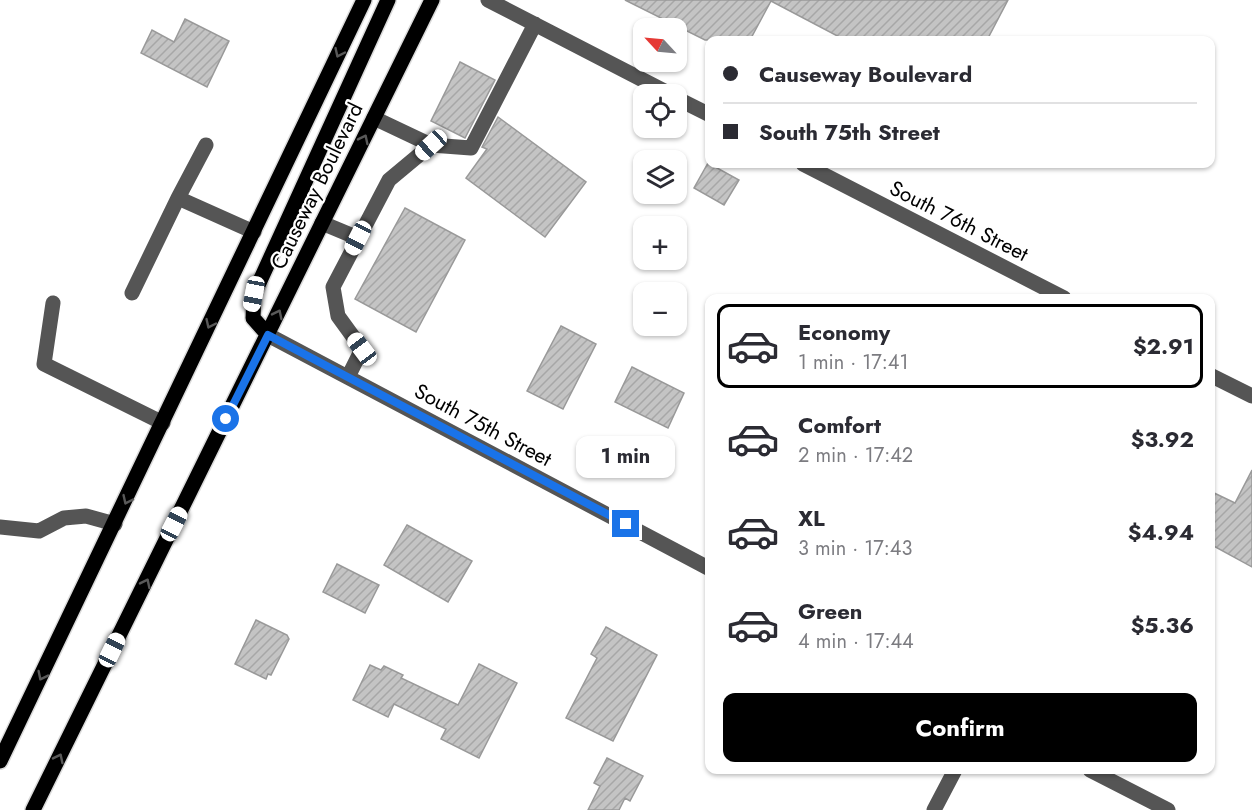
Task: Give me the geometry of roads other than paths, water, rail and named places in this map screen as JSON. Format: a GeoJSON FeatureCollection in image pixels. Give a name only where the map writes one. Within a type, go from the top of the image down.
{"type":"FeatureCollection","features":[{"type":"Feature","properties":{"kind":"main road","name":"Causeway Boulevard"},"geometry":{"type":"LineString","coordinates":[[0,761],[364,0]]}},
{"type":"Feature","properties":{"kind":"main road"},"geometry":{"type":"LineString","coordinates":[[268,335],[253,318],[254,294],[388,0]]}},
{"type":"Feature","properties":{"kind":"main road","name":"Causeway Boulevard"},"geometry":{"type":"LineString","coordinates":[[33,810],[432,0]]}},
{"type":"Feature","properties":{"kind":"street"},"geometry":{"type":"LineString","coordinates":[[488,0],[651,84]]}},
{"type":"Feature","properties":{"kind":"street"},"geometry":{"type":"LineString","coordinates":[[374,118],[431,145],[471,148],[535,24]]}},
{"type":"Feature","properties":{"kind":"street"},"geometry":{"type":"LineString","coordinates":[[687,104],[705,112]]}},
{"type":"Feature","properties":{"kind":"street"},"geometry":{"type":"LineString","coordinates":[[132,293],[206,145]]}},
{"type":"Feature","properties":{"kind":"street"},"geometry":{"type":"LineString","coordinates":[[348,377],[362,349],[338,316],[333,287],[389,180],[431,145]]}},
{"type":"Feature","properties":{"kind":"street","name":"South 76th Street"},"geometry":{"type":"LineString","coordinates":[[812,168],[1056,294]]}},
{"type":"Feature","properties":{"kind":"street"},"geometry":{"type":"LineString","coordinates":[[178,198],[254,232]]}},
{"type":"Feature","properties":{"kind":"street"},"geometry":{"type":"LineString","coordinates":[[322,223],[358,238]]}},
{"type":"Feature","properties":{"kind":"street"},"geometry":{"type":"LineString","coordinates":[[53,303],[44,364],[163,423]]}},
{"type":"Feature","properties":{"kind":"street","name":"South 75th Street"},"geometry":{"type":"LineString","coordinates":[[268,335],[705,566]]}},
{"type":"Feature","properties":{"kind":"street"},"geometry":{"type":"LineString","coordinates":[[1215,378],[1252,396]]}},
{"type":"Feature","properties":{"kind":"street"},"geometry":{"type":"LineString","coordinates":[[0,527],[39,531],[64,518],[86,516],[115,524]]}},
{"type":"Feature","properties":{"kind":"street"},"geometry":{"type":"LineString","coordinates":[[934,810],[953,774]]}},
{"type":"Feature","properties":{"kind":"street"},"geometry":{"type":"LineString","coordinates":[[1098,774],[1168,810]]}}]}
